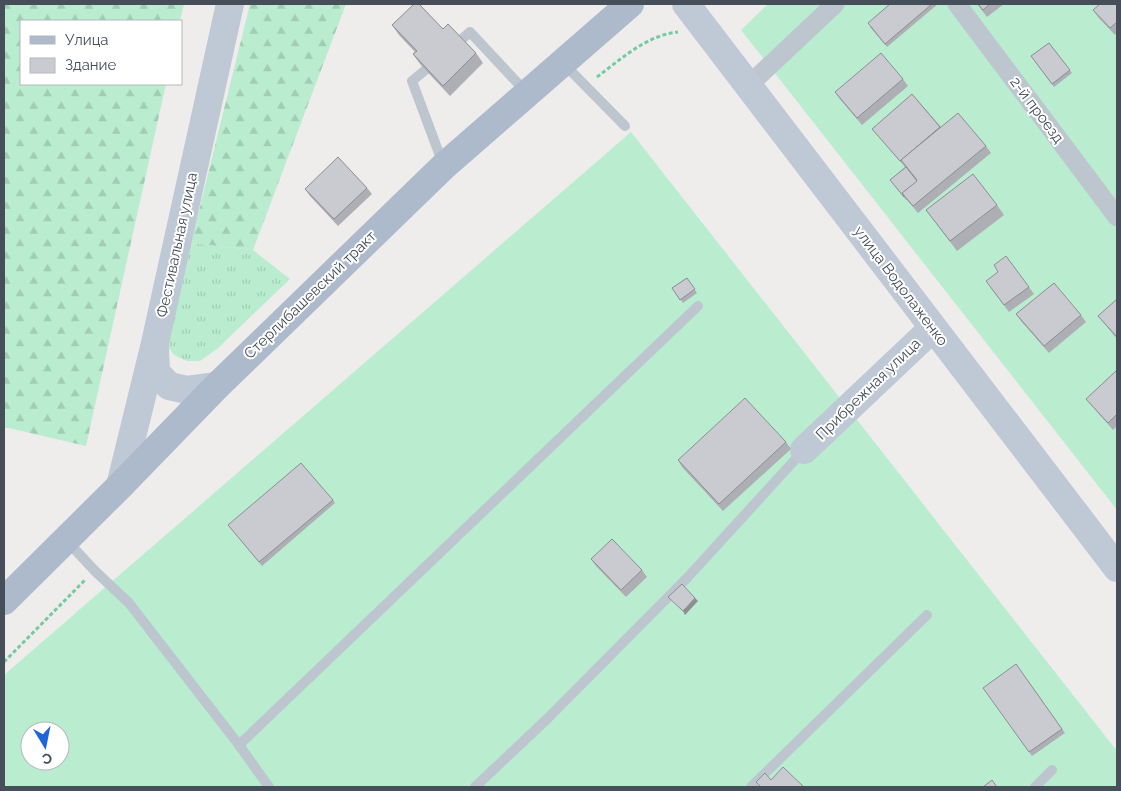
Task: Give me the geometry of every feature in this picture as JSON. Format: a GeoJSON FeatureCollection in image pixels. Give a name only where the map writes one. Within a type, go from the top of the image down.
{"type":"FeatureCollection","features":[{"type":"Feature","properties":{"kind":"main road","name":"Стерлибашевский тракт"},"geometry":{"type":"LineString","coordinates":[[4,601],[217,386],[444,166],[526,92],[630,4]]}},
{"type":"Feature","properties":{"kind":"street","name":"Фестивальная улица"},"geometry":{"type":"LineString","coordinates":[[120,486],[155,343],[230,4]]}},
{"type":"Feature","properties":{"kind":"street","name":"улица Водолаженко"},"geometry":{"type":"LineString","coordinates":[[686,4],[1117,568]]}},
{"type":"Feature","properties":{"kind":"street"},"geometry":{"type":"LineString","coordinates":[[749,84],[835,4]]}},
{"type":"Feature","properties":{"kind":"street","name":"2-й проезд"},"geometry":{"type":"LineString","coordinates":[[957,4],[1117,217]]}},
{"type":"Feature","properties":{"kind":"street","name":"Прибрежная улица"},"geometry":{"type":"LineString","coordinates":[[804,450],[932,328]]}},
{"type":"Feature","properties":{"kind":"street"},"geometry":{"type":"LineString","coordinates":[[155,343],[156,372],[169,386],[188,390],[217,386]]}},
{"type":"Feature","properties":{"kind":"lane"},"geometry":{"type":"LineString","coordinates":[[444,166],[412,81],[470,32],[526,92]]}},
{"type":"Feature","properties":{"kind":"lane"},"geometry":{"type":"LineString","coordinates":[[562,62],[624,126]]}},
{"type":"Feature","properties":{"kind":"lane"},"geometry":{"type":"LineString","coordinates":[[239,745],[698,306]]}},
{"type":"Feature","properties":{"kind":"lane"},"geometry":{"type":"LineString","coordinates":[[475,787],[547,720],[687,578],[804,450]]}},
{"type":"Feature","properties":{"kind":"lane"},"geometry":{"type":"LineString","coordinates":[[66,540],[129,603],[239,745],[269,787]]}},
{"type":"Feature","properties":{"kind":"lane"},"geometry":{"type":"LineString","coordinates":[[751,787],[927,615]]}},
{"type":"Feature","properties":{"kind":"lane"},"geometry":{"type":"LineString","coordinates":[[1035,787],[1052,770]]}},
{"type":"Feature","properties":{"kind":"path"},"geometry":{"type":"LineString","coordinates":[[4,662],[95,571]]}},
{"type":"Feature","properties":{"kind":"green space"},"geometry":{"type":"Polygon","coordinates":[[[4,4],[184,4],[180,20],[20,20],[20,85],[166,85],[86,446],[4,427],[4,4]]]}},
{"type":"Feature","properties":{"kind":"green space"},"geometry":{"type":"Polygon","coordinates":[[[250,4],[346,4],[253,250],[191,243],[250,4]]]}},
{"type":"Feature","properties":{"kind":"green space"},"geometry":{"type":"Polygon","coordinates":[[[768,4],[1117,4],[1117,510],[741,30],[768,4]]]}},
{"type":"Feature","properties":{"kind":"green space"},"geometry":{"type":"Polygon","coordinates":[[[631,132],[1117,751],[1117,787],[4,787],[4,675],[631,132]]]}},
{"type":"Feature","properties":{"kind":"green space"},"geometry":{"type":"Polygon","coordinates":[[[191,243],[253,250],[290,279],[217,349],[200,361],[187,361],[174,355],[166,344],[191,243]]]}},
{"type":"Feature","properties":{"kind":"building"},"geometry":{"type":"Polygon","coordinates":[[[414,4],[419,4],[443,29],[448,24],[476,53],[443,86],[413,54],[417,51],[392,25],[414,4]]]}},
{"type":"Feature","properties":{"kind":"building"},"geometry":{"type":"Polygon","coordinates":[[[890,4],[932,4],[885,44],[868,23],[890,4]]]}},
{"type":"Feature","properties":{"kind":"building"},"geometry":{"type":"Polygon","coordinates":[[[978,4],[990,4],[983,10],[978,4]]]}},
{"type":"Feature","properties":{"kind":"building"},"geometry":{"type":"Polygon","coordinates":[[[1100,4],[1117,4],[1117,22],[1110,28],[1093,10],[1100,4]]]}},
{"type":"Feature","properties":{"kind":"building"},"geometry":{"type":"Polygon","coordinates":[[[1049,43],[1070,70],[1052,84],[1031,56],[1049,43]]]}},
{"type":"Feature","properties":{"kind":"building"},"geometry":{"type":"Polygon","coordinates":[[[881,53],[903,79],[857,118],[835,92],[881,53]]]}},
{"type":"Feature","properties":{"kind":"building"},"geometry":{"type":"Polygon","coordinates":[[[912,94],[940,127],[900,161],[872,129],[912,94]]]}},
{"type":"Feature","properties":{"kind":"building"},"geometry":{"type":"Polygon","coordinates":[[[958,113],[986,146],[913,206],[902,193],[917,180],[901,160],[958,113]]]}},
{"type":"Feature","properties":{"kind":"building"},"geometry":{"type":"Polygon","coordinates":[[[338,157],[367,188],[334,219],[305,189],[338,157]]]}},
{"type":"Feature","properties":{"kind":"building"},"geometry":{"type":"Polygon","coordinates":[[[906,167],[917,181],[902,193],[904,197],[890,180],[906,167]]]}},
{"type":"Feature","properties":{"kind":"building"},"geometry":{"type":"Polygon","coordinates":[[[973,174],[997,205],[950,241],[926,210],[973,174]]]}},
{"type":"Feature","properties":{"kind":"building"},"geometry":{"type":"Polygon","coordinates":[[[1006,256],[1029,287],[1004,305],[986,281],[998,272],[994,265],[1006,256]]]}},
{"type":"Feature","properties":{"kind":"building"},"geometry":{"type":"Polygon","coordinates":[[[687,278],[695,289],[680,300],[672,288],[687,278]]]}},
{"type":"Feature","properties":{"kind":"building"},"geometry":{"type":"Polygon","coordinates":[[[1054,283],[1081,315],[1044,346],[1016,314],[1054,283]]]}},
{"type":"Feature","properties":{"kind":"building"},"geometry":{"type":"Polygon","coordinates":[[[1117,299],[1117,337],[1098,316],[1117,299]]]}},
{"type":"Feature","properties":{"kind":"building"},"geometry":{"type":"Polygon","coordinates":[[[1117,370],[1117,414],[1108,423],[1086,399],[1117,370]]]}},
{"type":"Feature","properties":{"kind":"building"},"geometry":{"type":"Polygon","coordinates":[[[745,398],[786,442],[719,504],[678,460],[745,398]]]}},
{"type":"Feature","properties":{"kind":"building"},"geometry":{"type":"Polygon","coordinates":[[[301,463],[333,500],[259,562],[228,525],[301,463]]]}},
{"type":"Feature","properties":{"kind":"building"},"geometry":{"type":"Polygon","coordinates":[[[612,539],[642,570],[621,590],[591,559],[612,539]]]}},
{"type":"Feature","properties":{"kind":"building"},"geometry":{"type":"Polygon","coordinates":[[[682,584],[695,598],[683,611],[668,597],[682,584]]]}},
{"type":"Feature","properties":{"kind":"building"},"geometry":{"type":"Polygon","coordinates":[[[1016,664],[1062,729],[1029,752],[983,688],[1016,664]]]}},
{"type":"Feature","properties":{"kind":"building"},"geometry":{"type":"Polygon","coordinates":[[[783,767],[804,787],[761,787],[756,782],[765,773],[771,780],[783,767]]]}},
{"type":"Feature","properties":{"kind":"building"},"geometry":{"type":"Polygon","coordinates":[[[992,780],[997,787],[983,787],[992,780]]]}}]}
